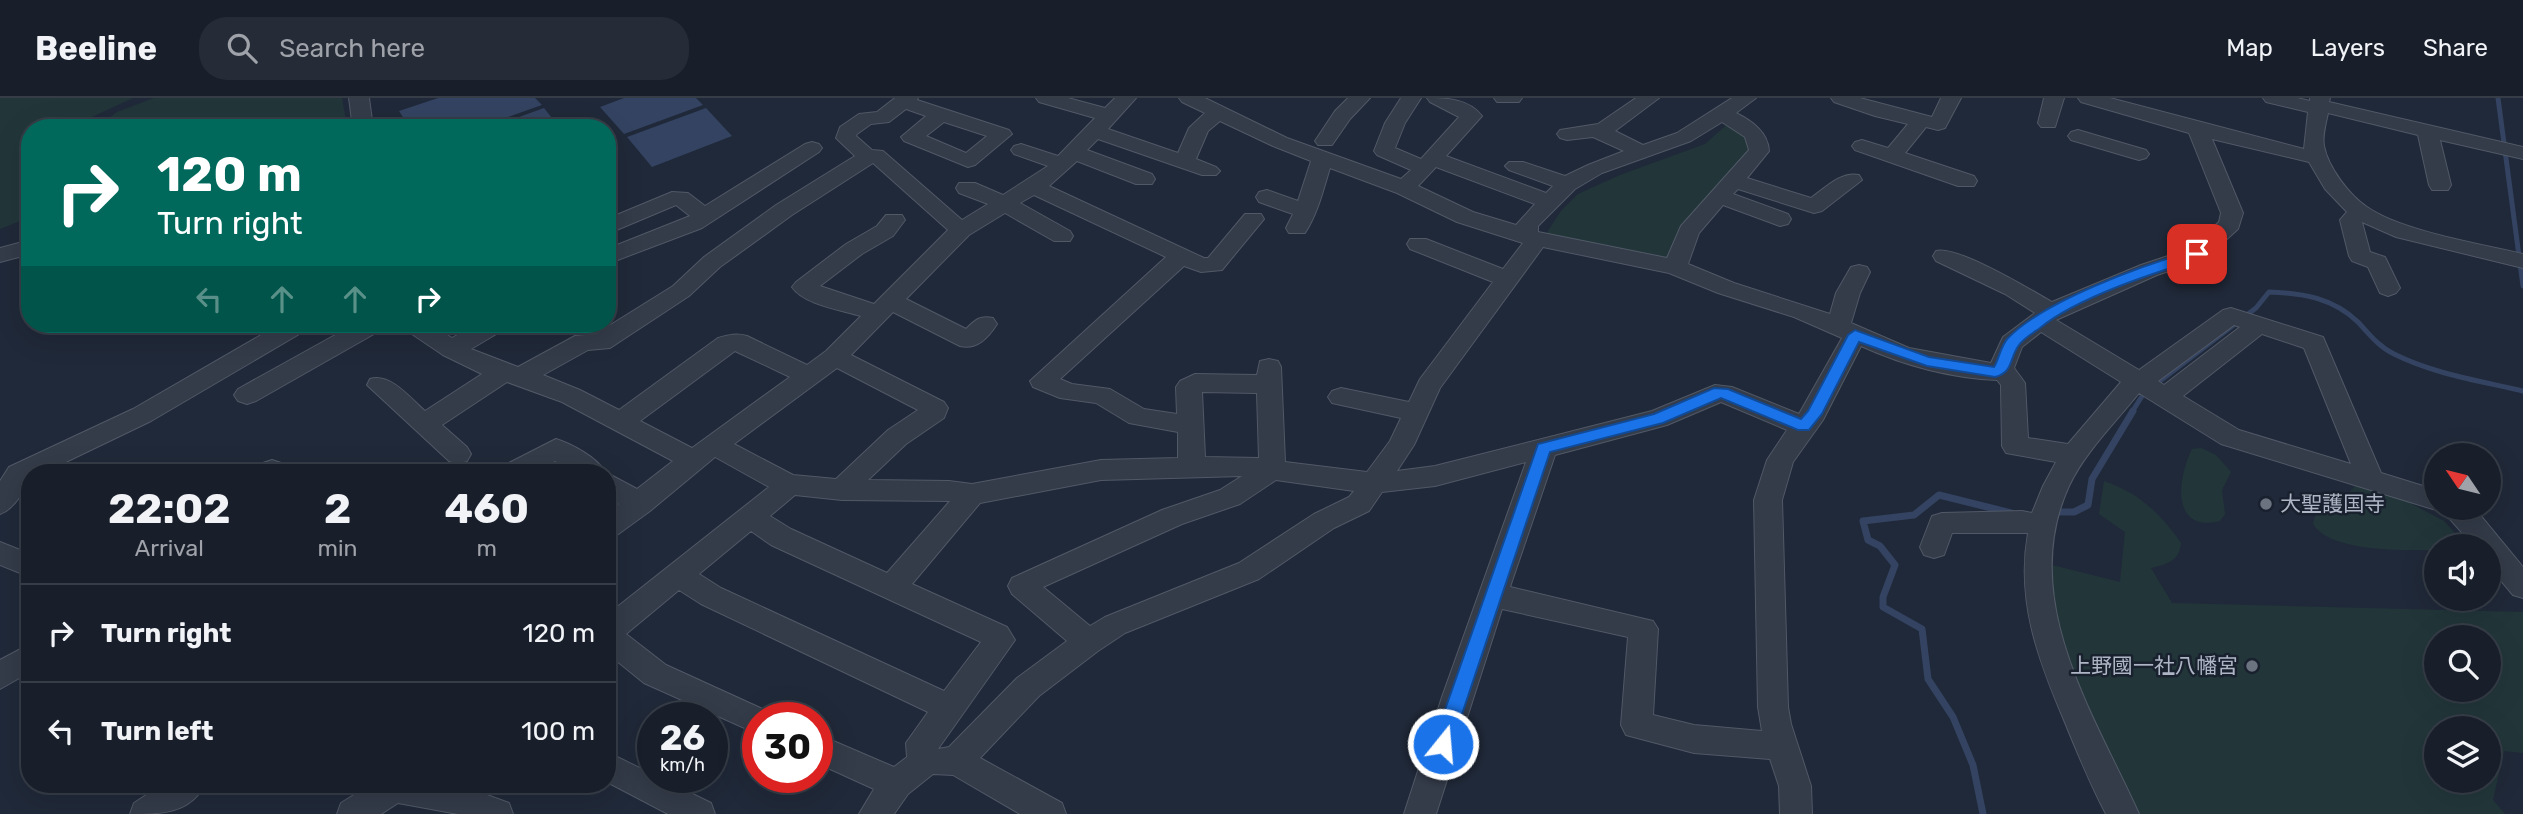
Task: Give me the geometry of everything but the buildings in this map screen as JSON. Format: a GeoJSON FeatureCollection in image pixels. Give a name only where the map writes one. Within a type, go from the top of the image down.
{"type":"FeatureCollection","features":[{"type":"Feature","properties":{"kind":"street"},"geometry":{"type":"LineString","coordinates":[[359,98],[362,119]]}},
{"type":"Feature","properties":{"kind":"street"},"geometry":{"type":"LineString","coordinates":[[1046,98],[1209,171]]}},
{"type":"Feature","properties":{"kind":"street"},"geometry":{"type":"LineString","coordinates":[[616,521],[693,460],[835,357],[961,230],[1034,187],[1067,158],[1126,98]]}},
{"type":"Feature","properties":{"kind":"street"},"geometry":{"type":"LineString","coordinates":[[1189,98],[1218,113],[1323,150],[1355,168],[1465,217],[1532,238],[1675,267],[1726,288],[1802,311],[1927,361],[1995,372],[2001,369],[2012,342],[2045,316],[2149,270],[2197,254],[2230,223],[2232,213],[2197,129]]}},
{"type":"Feature","properties":{"kind":"street"},"geometry":{"type":"LineString","coordinates":[[1267,197],[1302,220],[1323,150],[1342,115],[1360,98]]}},
{"type":"Feature","properties":{"kind":"street"},"geometry":{"type":"LineString","coordinates":[[1410,98],[1396,117],[1394,129],[1384,150],[1549,202]]}},
{"type":"Feature","properties":{"kind":"street"},"geometry":{"type":"LineString","coordinates":[[1405,188],[1472,116],[1437,98]]}},
{"type":"Feature","properties":{"kind":"street"},"geometry":{"type":"LineString","coordinates":[[1504,98],[1512,98]]}},
{"type":"Feature","properties":{"kind":"street"},"geometry":{"type":"LineString","coordinates":[[1600,132],[1649,98]]}},
{"type":"Feature","properties":{"kind":"street"},"geometry":{"type":"LineString","coordinates":[[1532,238],[1527,225],[1567,184],[1595,169],[1684,137],[1746,98]]}},
{"type":"Feature","properties":{"kind":"street"},"geometry":{"type":"LineString","coordinates":[[1841,98],[1879,104],[1938,124],[1951,98]]}},
{"type":"Feature","properties":{"kind":"street"},"geometry":{"type":"LineString","coordinates":[[2048,123],[2054,98]]}},
{"type":"Feature","properties":{"kind":"street"},"geometry":{"type":"LineString","coordinates":[[2089,98],[2197,129],[2317,158]]}},
{"type":"Feature","properties":{"kind":"street"},"geometry":{"type":"LineString","coordinates":[[2273,98],[2319,104],[2523,153]]}},
{"type":"Feature","properties":{"kind":"street"},"geometry":{"type":"LineString","coordinates":[[868,157],[846,138],[847,131],[866,118],[882,118],[905,100],[941,114]]}},
{"type":"Feature","properties":{"kind":"street"},"geometry":{"type":"LineString","coordinates":[[2319,104],[2314,143],[2317,158],[2333,184],[2359,212],[2404,232],[2523,261]]}},
{"type":"Feature","properties":{"kind":"street"},"geometry":{"type":"LineString","coordinates":[[2112,146],[2130,111]]}},
{"type":"Feature","properties":{"kind":"street"},"geometry":{"type":"LineString","coordinates":[[1182,161],[1188,155],[1199,128],[1218,113]]}},
{"type":"Feature","properties":{"kind":"street"},"geometry":{"type":"LineString","coordinates":[[1675,267],[1689,231],[1757,155],[1760,145],[1752,132],[1723,114]]}},
{"type":"Feature","properties":{"kind":"street"},"geometry":{"type":"LineString","coordinates":[[1892,156],[1903,140],[1913,135],[1920,119]]}},
{"type":"Feature","properties":{"kind":"street"},"geometry":{"type":"LineString","coordinates":[[1567,134],[1595,130],[1644,153]]}},
{"type":"Feature","properties":{"kind":"street"},"geometry":{"type":"LineString","coordinates":[[2428,132],[2440,185]]}},
{"type":"Feature","properties":{"kind":"street"},"geometry":{"type":"LineString","coordinates":[[2078,136],[2138,154]]}},
{"type":"Feature","properties":{"kind":"street"},"geometry":{"type":"LineString","coordinates":[[1862,146],[1966,181]]}},
{"type":"Feature","properties":{"kind":"street"},"geometry":{"type":"LineString","coordinates":[[616,253],[705,216],[812,148]]}},
{"type":"Feature","properties":{"kind":"street"},"geometry":{"type":"LineString","coordinates":[[1021,150],[1067,158],[1143,179]]}},
{"type":"Feature","properties":{"kind":"street"},"geometry":{"type":"LineString","coordinates":[[616,332],[681,291],[712,262],[783,210],[868,157],[876,155],[961,230]]}},
{"type":"Feature","properties":{"kind":"street"},"geometry":{"type":"LineString","coordinates":[[1516,166],[1567,184]]}},
{"type":"Feature","properties":{"kind":"street"},"geometry":{"type":"LineString","coordinates":[[1728,189],[1814,206],[1851,180]]}},
{"type":"Feature","properties":{"kind":"street"},"geometry":{"type":"LineString","coordinates":[[1034,187],[1201,265],[1214,265],[1254,219]]}},
{"type":"Feature","properties":{"kind":"street"},"geometry":{"type":"LineString","coordinates":[[967,188],[1006,204],[1062,236]]}},
{"type":"Feature","properties":{"kind":"street"},"geometry":{"type":"LineString","coordinates":[[1728,189],[1780,219]]}},
{"type":"Feature","properties":{"kind":"street"},"geometry":{"type":"LineString","coordinates":[[616,223],[680,198],[705,216]]}},
{"type":"Feature","properties":{"kind":"street"},"geometry":{"type":"LineString","coordinates":[[2359,212],[2351,219],[2360,256],[2377,262],[2388,288]]}},
{"type":"Feature","properties":{"kind":"street"},"geometry":{"type":"LineString","coordinates":[[894,220],[885,231],[855,249],[804,287],[817,294],[884,307],[969,340],[985,324]]}},
{"type":"Feature","properties":{"kind":"street"},"geometry":{"type":"LineString","coordinates":[[957,761],[1028,687],[1088,642],[1115,625],[1249,571],[1324,521],[1359,504],[1401,445],[1429,385],[1532,238]]}},
{"type":"Feature","properties":{"kind":"street"},"geometry":{"type":"LineString","coordinates":[[1418,244],[1506,278]]}},
{"type":"Feature","properties":{"kind":"street"},"geometry":{"type":"LineString","coordinates":[[0,255],[21,249]]}},
{"type":"Feature","properties":{"kind":"street"},"geometry":{"type":"LineString","coordinates":[[1181,256],[1042,380],[1069,393],[1101,395],[1138,417],[1191,425]]}},
{"type":"Feature","properties":{"kind":"street"},"geometry":{"type":"LineString","coordinates":[[1944,256],[2013,289],[2045,316],[2137,379],[2230,437],[2424,496]]}},
{"type":"Feature","properties":{"kind":"street"},"geometry":{"type":"LineString","coordinates":[[1797,814],[1795,786],[1775,724],[1773,707],[1768,500],[1780,460],[1814,414],[1847,331],[1848,293],[1859,272]]}},
{"type":"Feature","properties":{"kind":"street"},"geometry":{"type":"LineString","coordinates":[[2123,814],[2101,771],[2048,642],[2040,601],[2043,526],[2056,486],[2076,455],[2137,379],[2150,375],[2231,316],[2314,344],[2371,481]]}},
{"type":"Feature","properties":{"kind":"street"},"geometry":{"type":"LineString","coordinates":[[2166,396],[2257,326]]}},
{"type":"Feature","properties":{"kind":"street"},"geometry":{"type":"LineString","coordinates":[[39,464],[142,415],[283,333]]}},
{"type":"Feature","properties":{"kind":"street"},"geometry":{"type":"LineString","coordinates":[[247,396],[357,333]]}},
{"type":"Feature","properties":{"kind":"street"},"geometry":{"type":"LineString","coordinates":[[431,333],[452,349],[571,396],[693,460]]}},
{"type":"Feature","properties":{"kind":"street"},"geometry":{"type":"LineString","coordinates":[[452,349],[480,333]]}},
{"type":"Feature","properties":{"kind":"street"},"geometry":{"type":"LineString","coordinates":[[426,423],[511,374],[584,342],[601,342],[615,333]]}},
{"type":"Feature","properties":{"kind":"street"},"geometry":{"type":"LineString","coordinates":[[619,423],[727,344],[738,342],[808,375]]}},
{"type":"Feature","properties":{"kind":"street"},"geometry":{"type":"LineString","coordinates":[[835,357],[935,408],[935,412],[915,421],[886,446],[842,490]]}},
{"type":"Feature","properties":{"kind":"street"},"geometry":{"type":"LineString","coordinates":[[2001,369],[2014,383],[2015,446],[2076,455]]}},
{"type":"Feature","properties":{"kind":"street"},"geometry":{"type":"LineString","coordinates":[[1192,468],[1189,387],[1195,383],[1269,375],[1272,469]]}},
{"type":"Feature","properties":{"kind":"street"},"geometry":{"type":"LineString","coordinates":[[379,385],[426,423],[458,454]]}},
{"type":"Feature","properties":{"kind":"street"},"geometry":{"type":"LineString","coordinates":[[715,444],[790,485],[842,490],[949,491],[972,494],[1101,470],[1251,466],[1375,483],[1435,476],[1658,419],[1714,394],[1723,393],[1803,426]]}},
{"type":"Feature","properties":{"kind":"street"},"geometry":{"type":"LineString","coordinates":[[1340,397],[1415,412]]}},
{"type":"Feature","properties":{"kind":"street"},"geometry":{"type":"LineString","coordinates":[[1420,814],[1457,697],[1544,448]]}},
{"type":"Feature","properties":{"kind":"street"},"geometry":{"type":"LineString","coordinates":[[528,464],[555,449],[579,464]]}},
{"type":"Feature","properties":{"kind":"street"},"geometry":{"type":"LineString","coordinates":[[1088,642],[1022,586],[1172,517],[1230,497],[1272,469]]}},
{"type":"Feature","properties":{"kind":"street"},"geometry":{"type":"LineString","coordinates":[[0,504],[21,473]]}},
{"type":"Feature","properties":{"kind":"street"},"geometry":{"type":"LineString","coordinates":[[616,627],[790,485]]}},
{"type":"Feature","properties":{"kind":"street"},"geometry":{"type":"LineString","coordinates":[[616,488],[640,503]]}},
{"type":"Feature","properties":{"kind":"street"},"geometry":{"type":"LineString","coordinates":[[893,586],[972,494]]}},
{"type":"Feature","properties":{"kind":"street"},"geometry":{"type":"LineString","coordinates":[[751,517],[781,537],[893,586],[997,636],[1000,640],[922,743],[923,763]]}},
{"type":"Feature","properties":{"kind":"street"},"geometry":{"type":"LineString","coordinates":[[2468,520],[2523,587]]}},
{"type":"Feature","properties":{"kind":"street"},"geometry":{"type":"LineString","coordinates":[[1934,547],[1942,523],[2022,521],[2043,526]]}},
{"type":"Feature","properties":{"kind":"street"},"geometry":{"type":"LineString","coordinates":[[679,576],[710,596],[948,707]]}},
{"type":"Feature","properties":{"kind":"street"},"geometry":{"type":"LineString","coordinates":[[1493,595],[1643,629],[1637,725],[1694,739],[1783,746]]}},
{"type":"Feature","properties":{"kind":"street"},"geometry":{"type":"LineString","coordinates":[[616,642],[638,663],[655,674],[742,714]]}},
{"type":"Feature","properties":{"kind":"street"},"geometry":{"type":"LineString","coordinates":[[0,676],[21,662]]}},
{"type":"Feature","properties":{"kind":"street"},"geometry":{"type":"LineString","coordinates":[[833,755],[897,784]]}},
{"type":"Feature","properties":{"kind":"street"},"geometry":{"type":"LineString","coordinates":[[875,814],[897,784],[923,763],[957,761],[1051,814]]}},
{"type":"Feature","properties":{"kind":"street"},"geometry":{"type":"LineString","coordinates":[[616,771],[699,814]]}},
{"type":"Feature","properties":{"kind":"street"},"geometry":{"type":"LineString","coordinates":[[146,814],[176,793]]}},
{"type":"Feature","properties":{"kind":"street"},"geometry":{"type":"LineString","coordinates":[[352,814],[373,793]]}},
{"type":"Feature","properties":{"kind":"street"},"geometry":{"type":"LineString","coordinates":[[431,793],[450,796],[497,814]]}},
{"type":"Feature","properties":{"kind":"green space"},"geometry":{"type":"Polygon","coordinates":[[[0,98],[133,98],[88,119],[21,119],[21,221],[0,229],[0,98]]]}},
{"type":"Feature","properties":{"kind":"green space"},"geometry":{"type":"Polygon","coordinates":[[[154,98],[342,98],[346,119],[108,119],[117,112],[154,98]]]}},
{"type":"Feature","properties":{"kind":"green space"},"geometry":{"type":"Polygon","coordinates":[[[1731,121],[1757,144],[1669,262],[1544,237],[1561,211],[1578,194],[1620,175],[1705,144],[1731,121]]]}},
{"type":"Feature","properties":{"kind":"green space"},"geometry":{"type":"Polygon","coordinates":[[[2201,448],[2216,455],[2231,472],[2222,490],[2225,514],[2220,521],[2204,523],[2193,519],[2182,501],[2181,488],[2187,461],[2192,449],[2201,448]]]}},
{"type":"Feature","properties":{"kind":"green space","name":"上野國一社八幡宮"},"geometry":{"type":"Polygon","coordinates":[[[2104,481],[2148,505],[2181,543],[2178,554],[2172,561],[2151,568],[2172,603],[2523,612],[2523,753],[2504,751],[2501,764],[2501,716],[2424,716],[2424,793],[2495,793],[2493,800],[2505,814],[2134,814],[2077,691],[2051,601],[2052,565],[2120,582],[2125,532],[2099,514],[2104,481]]]}},
{"type":"Feature","properties":{"kind":"green space"},"geometry":{"type":"Polygon","coordinates":[[[2356,485],[2399,494],[2424,510],[2424,520],[2442,520],[2454,534],[2424,534],[2424,550],[2370,548],[2335,540],[2313,524],[2317,508],[2347,495],[2356,485]]]}},
{"type":"Feature","properties":{"kind":"water"},"geometry":{"type":"Polygon","coordinates":[[[438,98],[535,98],[542,105],[502,119],[404,119],[399,111],[438,98]]]}},
{"type":"Feature","properties":{"kind":"water"},"geometry":{"type":"Polygon","coordinates":[[[624,98],[696,98],[703,105],[624,134],[616,125],[616,119],[611,119],[600,107],[624,98]]]}},
{"type":"Feature","properties":{"kind":"water"},"geometry":{"type":"Polygon","coordinates":[[[544,108],[553,119],[514,119],[544,108]]]}},
{"type":"Feature","properties":{"kind":"water"},"geometry":{"type":"Polygon","coordinates":[[[706,108],[732,136],[652,167],[627,137],[706,108]]]}},
{"type":"Feature","properties":{"kind":"waterway"},"geometry":{"type":"LineString","coordinates":[[2498,98],[2523,286]]}},
{"type":"Feature","properties":{"kind":"waterway"},"geometry":{"type":"LineString","coordinates":[[2132,412],[2144,393],[2256,308],[2269,292],[2306,296],[2328,302],[2358,322],[2384,348],[2409,361],[2457,376],[2523,391]]}},
{"type":"Feature","properties":{"kind":"waterway"},"geometry":{"type":"LineString","coordinates":[[2054,512],[2074,512],[2088,505],[2092,479],[2133,411]]}},
{"type":"Feature","properties":{"kind":"waterway"},"geometry":{"type":"LineString","coordinates":[[1983,814],[1973,765],[1953,717],[1928,679],[1922,629],[1883,607],[1883,597],[1895,565],[1880,546],[1868,540],[1863,521],[1914,515],[1939,495],[2011,513]]}},
{"type":"Feature","properties":{"kind":"place","name":"大聖護国寺"},"geometry":{"type":"Point","coordinates":[2266,504]}},
{"type":"Feature","properties":{"kind":"place","name":"上野國一社八幡宮"},"geometry":{"type":"Point","coordinates":[2252,666]}},
{"type":"Feature","properties":{"kind":"route"},"geometry":{"type":"LineString","coordinates":[[1443,744],[1544,448],[1658,419],[1714,394],[1723,393],[1803,426],[1814,414],[1855,335],[1900,354],[1995,372],[2001,369],[2012,342],[2051,312],[2149,270],[2197,254]]}}]}
